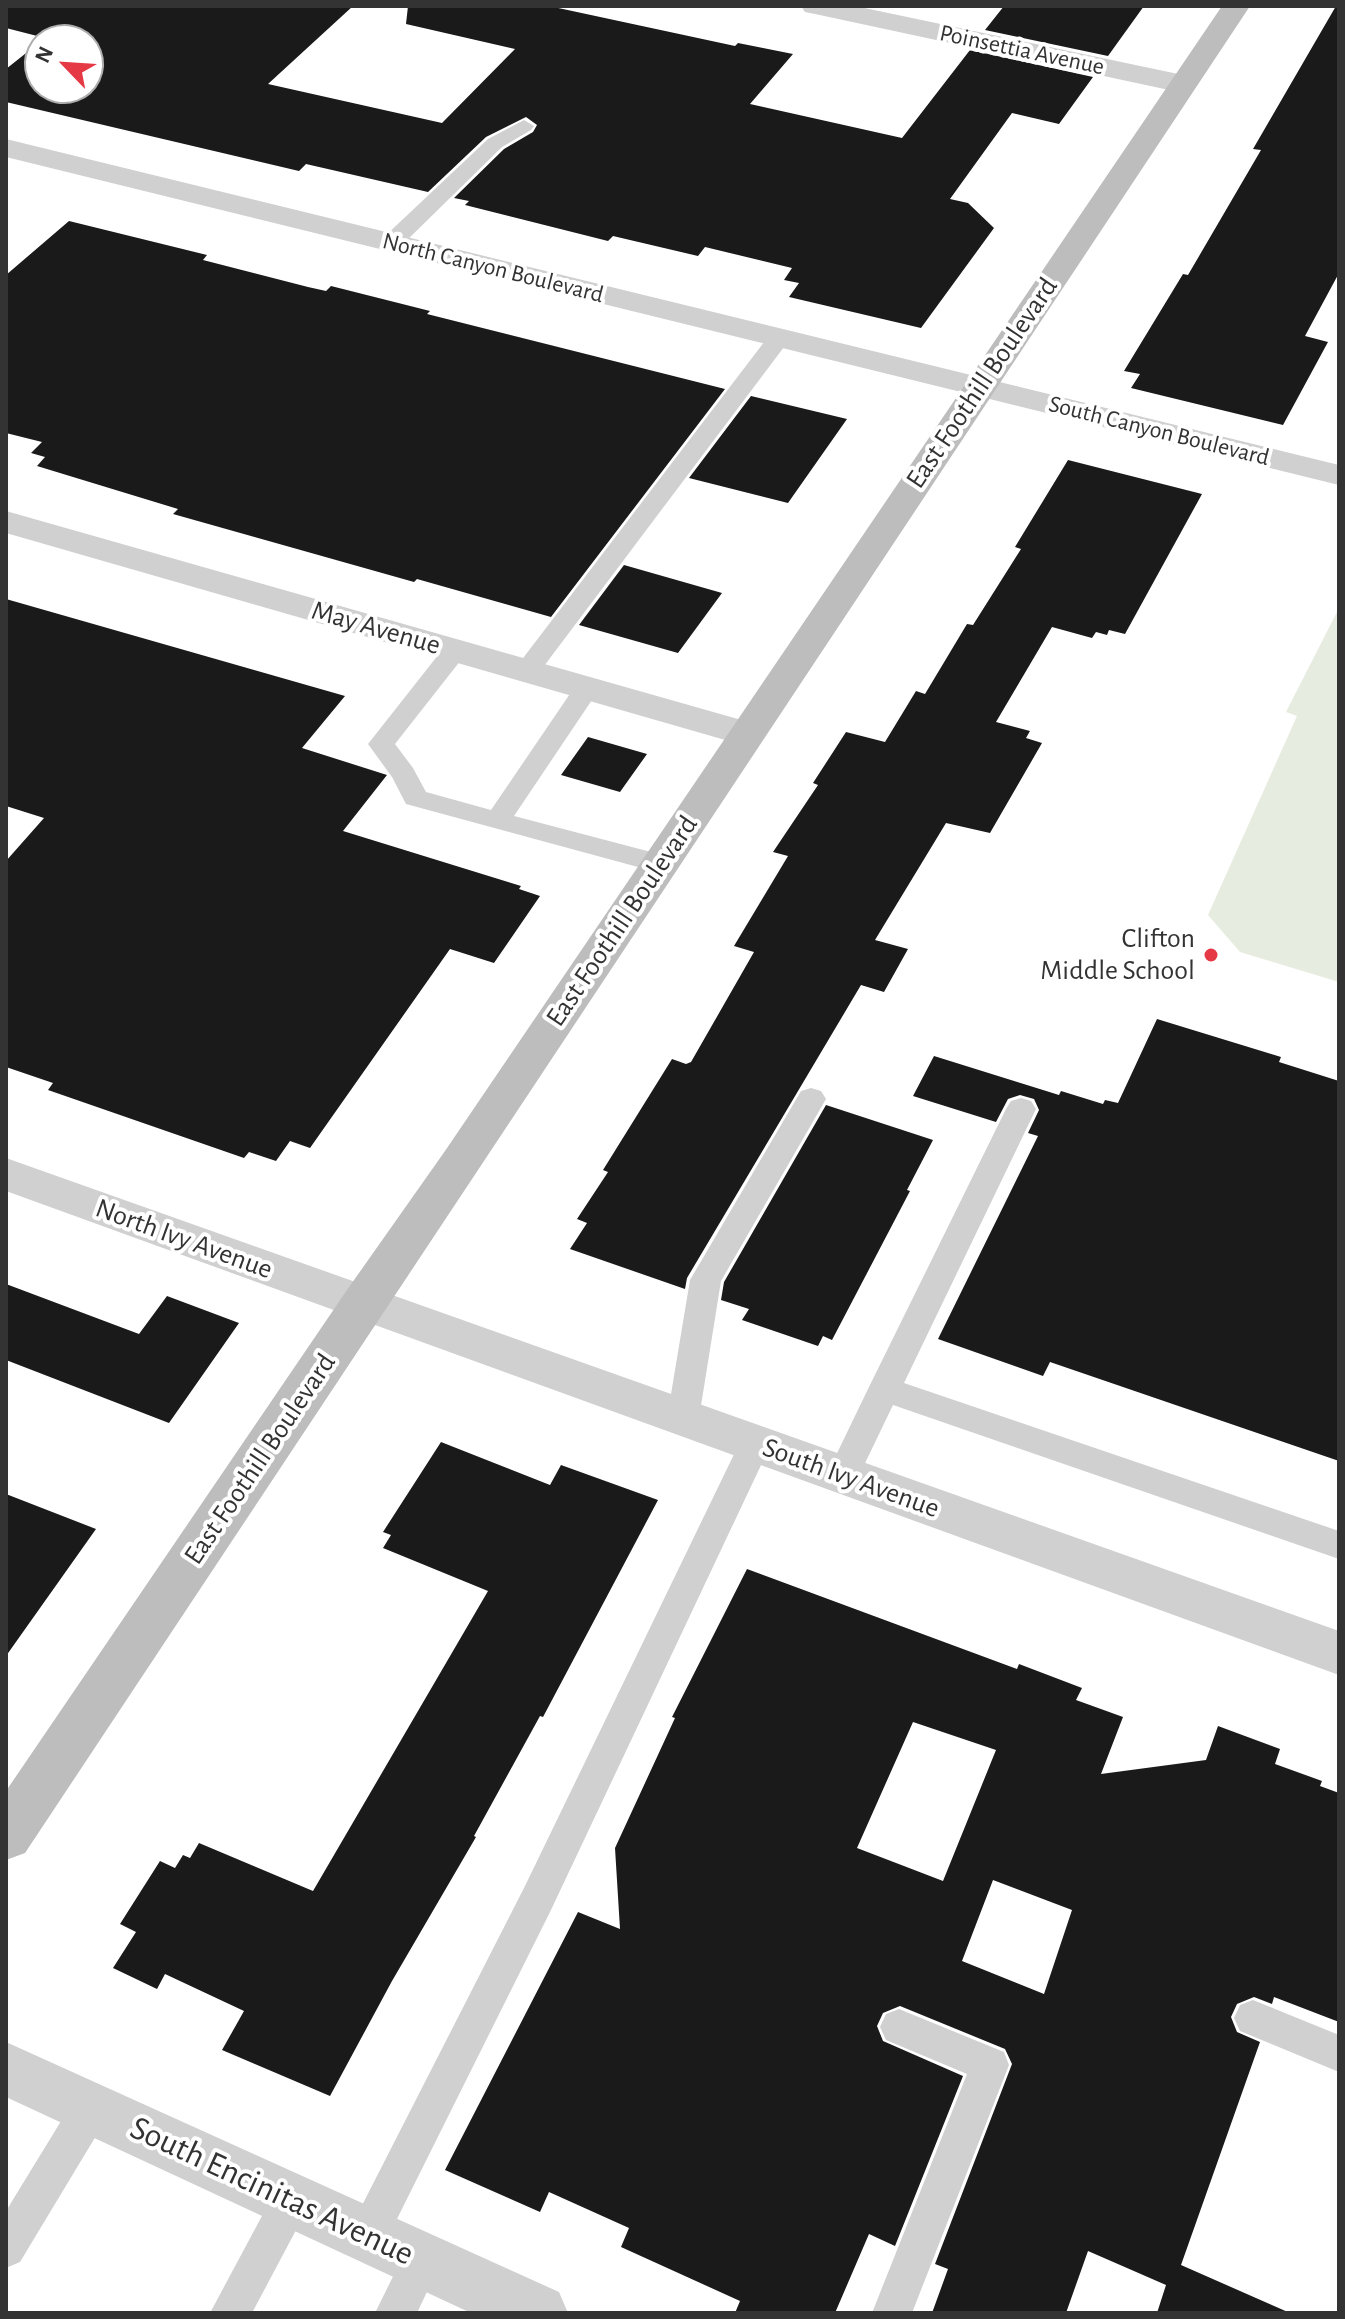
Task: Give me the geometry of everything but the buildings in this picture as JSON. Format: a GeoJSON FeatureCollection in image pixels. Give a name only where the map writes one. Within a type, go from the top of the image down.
{"type":"FeatureCollection","features":[{"type":"Feature","properties":{"kind":"main road","name":"East Foothill Boulevard"},"geometry":{"type":"LineString","coordinates":[[6,1836],[1236,6]]}},
{"type":"Feature","properties":{"kind":"street","name":"Poinsettia Avenue"},"geometry":{"type":"LineString","coordinates":[[815,6],[1183,84]]}},
{"type":"Feature","properties":{"kind":"street","name":"North Canyon Boulevard"},"geometry":{"type":"LineString","coordinates":[[6,148],[980,387]]}},
{"type":"Feature","properties":{"kind":"street","name":"South Canyon Boulevard"},"geometry":{"type":"LineString","coordinates":[[980,387],[1339,475]]}},
{"type":"Feature","properties":{"kind":"street","name":"May Avenue"},"geometry":{"type":"LineString","coordinates":[[6,522],[746,734]]}},
{"type":"Feature","properties":{"kind":"street","name":"North Ivy Avenue"},"geometry":{"type":"LineString","coordinates":[[6,1174],[363,1303]]}},
{"type":"Feature","properties":{"kind":"street","name":"South Ivy Avenue"},"geometry":{"type":"LineString","coordinates":[[363,1303],[1339,1653]]}},
{"type":"Feature","properties":{"kind":"street","name":"South Encinitas Avenue"},"geometry":{"type":"LineString","coordinates":[[6,2069],[538,2313]]}},
{"type":"Feature","properties":{"kind":"lane"},"geometry":{"type":"LineString","coordinates":[[391,243],[495,143],[524,126]]}},
{"type":"Feature","properties":{"kind":"lane"},"geometry":{"type":"LineString","coordinates":[[526,672],[779,338]]}},
{"type":"Feature","properties":{"kind":"lane"},"geometry":{"type":"LineString","coordinates":[[455,651],[381,744],[404,774],[415,798],[660,864]]}},
{"type":"Feature","properties":{"kind":"lane"},"geometry":{"type":"LineString","coordinates":[[498,820],[587,688]]}},
{"type":"Feature","properties":{"kind":"lane"},"geometry":{"type":"LineString","coordinates":[[683,1418],[706,1280],[811,1099]]}},
{"type":"Feature","properties":{"kind":"lane"},"geometry":{"type":"LineString","coordinates":[[842,1476],[1021,1109]]}},
{"type":"Feature","properties":{"kind":"lane"},"geometry":{"type":"LineString","coordinates":[[884,1389],[1339,1545]]}},
{"type":"Feature","properties":{"kind":"lane"},"geometry":{"type":"LineString","coordinates":[[368,2235],[544,1886],[755,1444]]}},
{"type":"Feature","properties":{"kind":"lane"},"geometry":{"type":"LineString","coordinates":[[1253,2018],[1339,2054]]}},
{"type":"Feature","properties":{"kind":"lane"},"geometry":{"type":"LineString","coordinates":[[892,2313],[990,2065],[899,2027]]}},
{"type":"Feature","properties":{"kind":"lane"},"geometry":{"type":"LineString","coordinates":[[6,2248],[91,2108]]}},
{"type":"Feature","properties":{"kind":"lane"},"geometry":{"type":"LineString","coordinates":[[230,2313],[292,2200]]}},
{"type":"Feature","properties":{"kind":"lane"},"geometry":{"type":"LineString","coordinates":[[395,2313],[422,2260]]}},
{"type":"Feature","properties":{"kind":"shaded area"},"geometry":{"type":"Polygon","coordinates":[[[1339,608],[1339,982],[1240,952],[1208,915],[1297,716],[1286,712],[1339,608]]]}},
{"type":"Feature","properties":{"kind":"place","name":"Clifton Middle School"},"geometry":{"type":"Point","coordinates":[1211,955]}}]}
